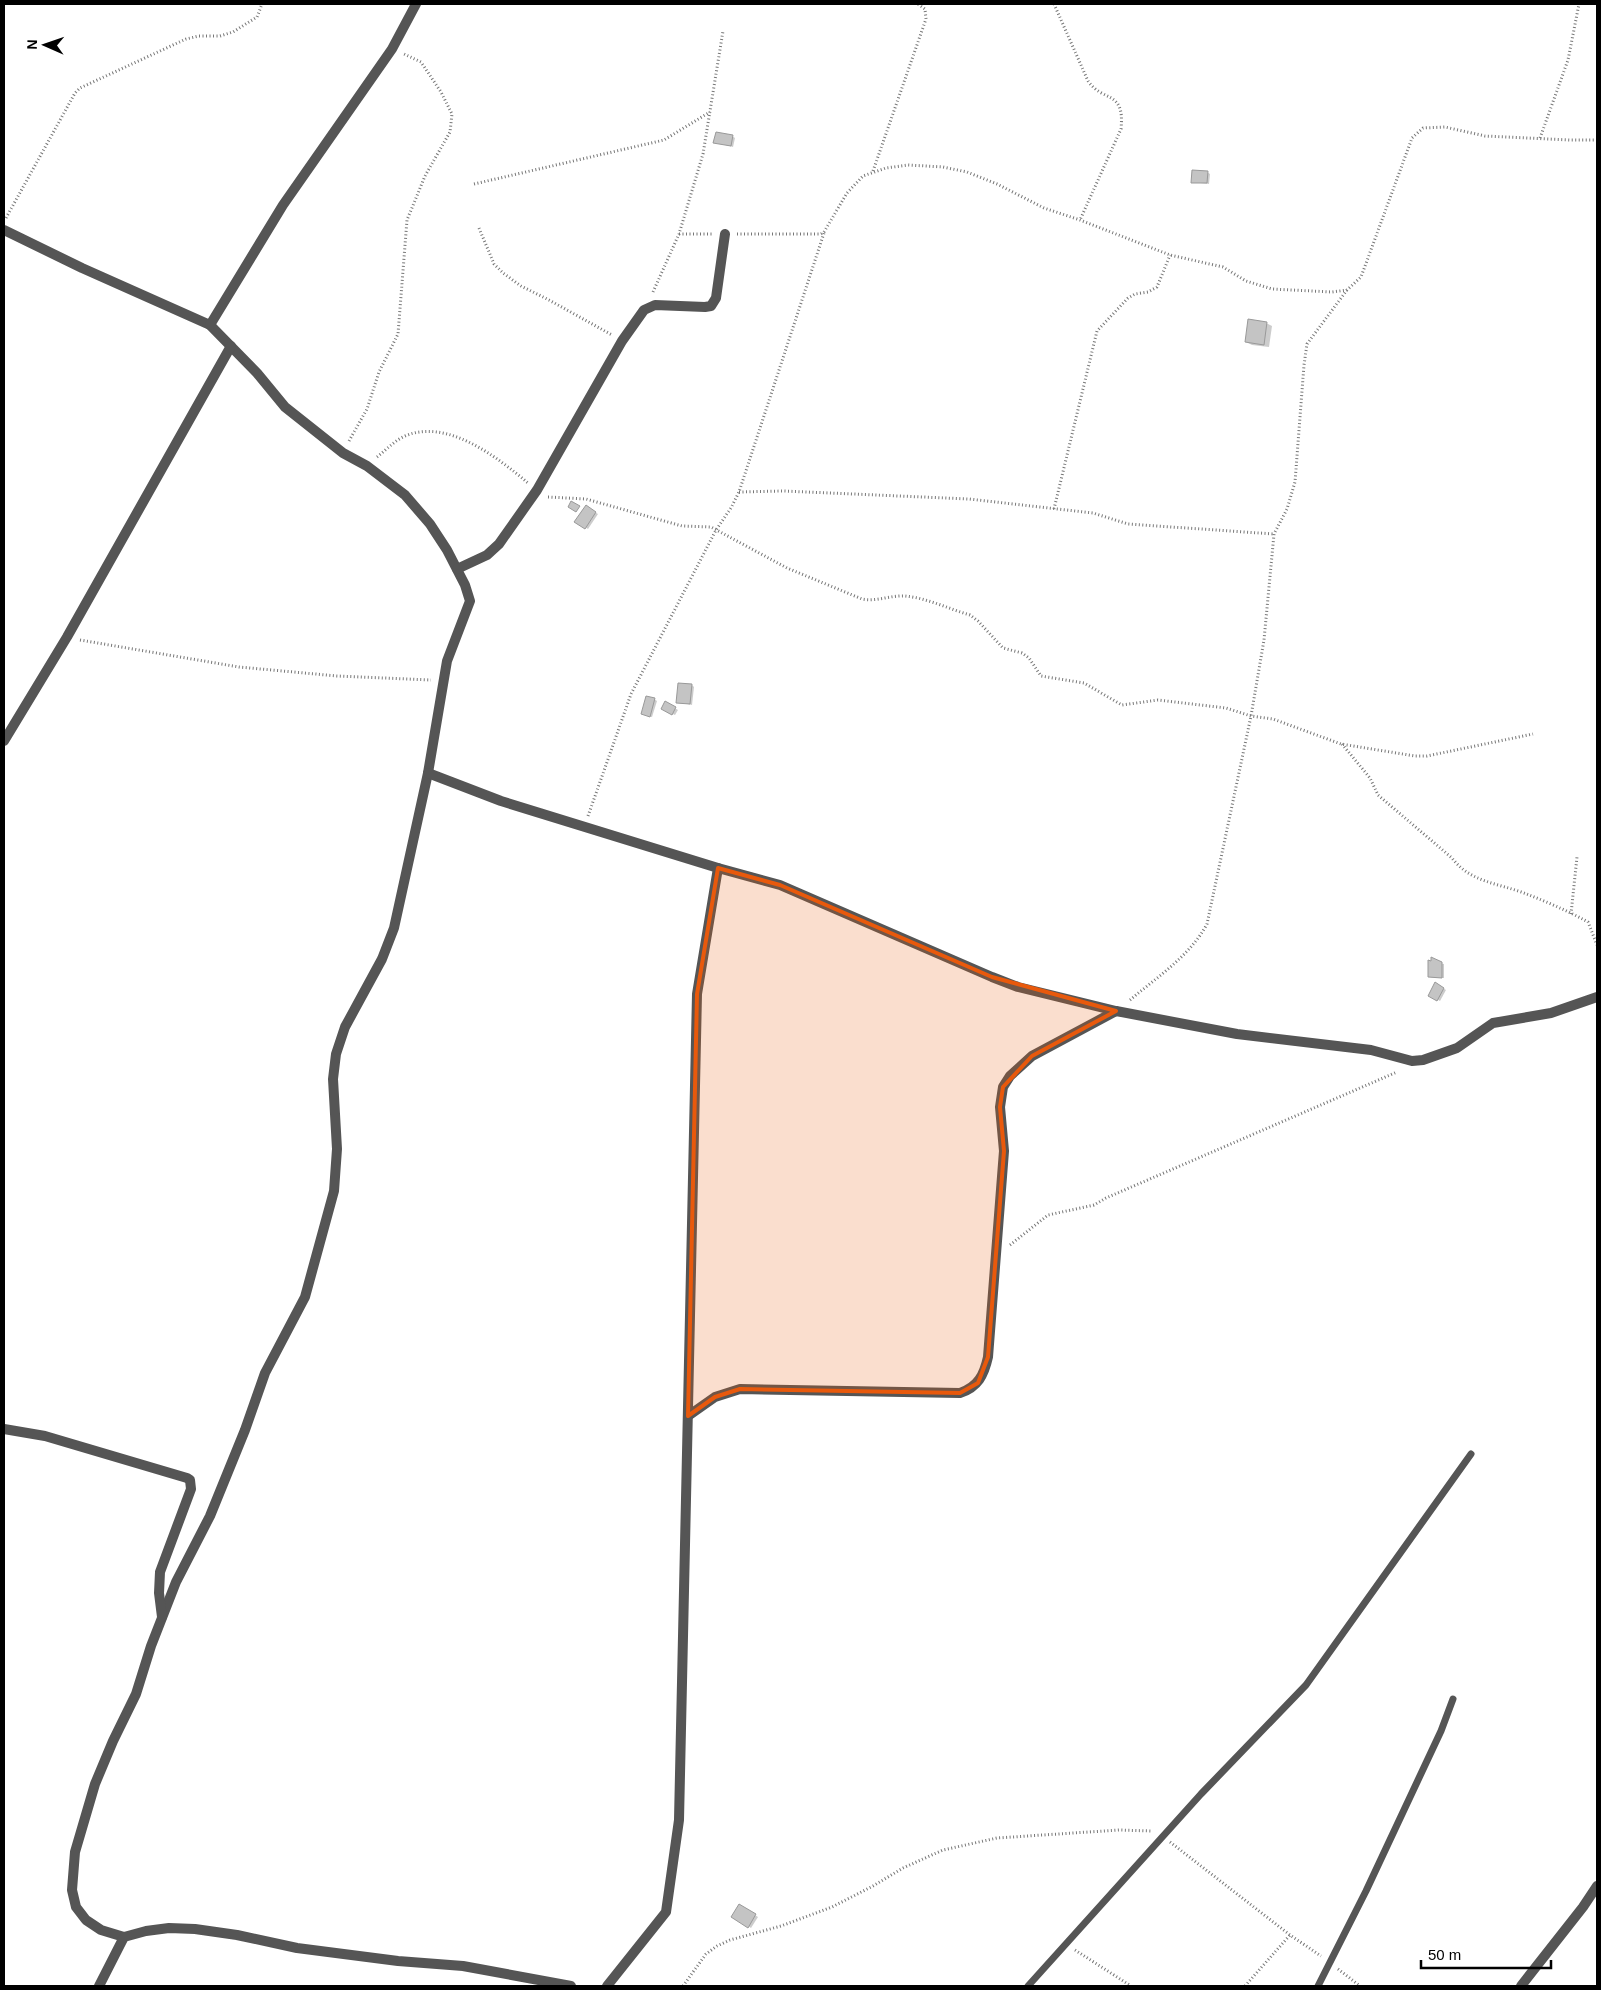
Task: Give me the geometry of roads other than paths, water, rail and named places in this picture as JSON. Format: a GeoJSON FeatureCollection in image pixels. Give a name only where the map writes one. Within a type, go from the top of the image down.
{"type":"FeatureCollection","features":[{"type":"Feature","properties":{"kind":"street"},"geometry":{"type":"LineString","coordinates":[[210,325],[283,205],[392,49],[416,4]]}},
{"type":"Feature","properties":{"kind":"street"},"geometry":{"type":"LineString","coordinates":[[4,230],[82,268],[210,325],[257,373],[280,403],[343,452],[367,466],[405,495],[430,524],[458,569],[470,601],[447,662],[428,773],[394,928],[382,959],[344,1027],[336,1054],[334,1079],[336,1149],[334,1191],[305,1297],[265,1373],[245,1430],[210,1516],[176,1582],[151,1646],[136,1694],[95,1784],[75,1852],[72,1890],[76,1907],[86,1920],[101,1930],[124,1938],[146,1931],[169,1928],[195,1929],[237,1935],[297,1948],[398,1961],[463,1966],[571,1986]]}},
{"type":"Feature","properties":{"kind":"street"},"geometry":{"type":"LineString","coordinates":[[458,569],[489,554],[499,544],[534,494],[622,341],[644,310],[655,305],[705,308],[711,306],[716,298],[725,234]]}},
{"type":"Feature","properties":{"kind":"street"},"geometry":{"type":"LineString","coordinates":[[4,741],[68,637],[231,346]]}},
{"type":"Feature","properties":{"kind":"street"},"geometry":{"type":"LineString","coordinates":[[428,773],[501,801],[718,868],[780,885],[1010,983],[1116,1011],[1215,1031],[1357,1047],[1381,1051],[1406,1060],[1422,1060],[1457,1048],[1493,1023],[1551,1013],[1597,997]]}},
{"type":"Feature","properties":{"kind":"street"},"geometry":{"type":"LineString","coordinates":[[607,1986],[666,1912],[679,1820],[697,994],[718,868]]}},
{"type":"Feature","properties":{"kind":"street"},"geometry":{"type":"LineString","coordinates":[[688,1416],[715,1397],[740,1389],[960,1393],[978,1383],[984,1373],[988,1358],[1004,1151],[1000,1107],[1004,1087],[1010,1076],[1032,1056],[1116,1011]]}},
{"type":"Feature","properties":{"kind":"street"},"geometry":{"type":"LineString","coordinates":[[4,1429],[45,1436],[190,1480],[190,1489],[160,1572],[159,1593],[162,1618]]}},
{"type":"Feature","properties":{"kind":"street"},"geometry":{"type":"LineString","coordinates":[[1521,1986],[1583,1907],[1597,1886]]}},
{"type":"Feature","properties":{"kind":"street"},"geometry":{"type":"LineString","coordinates":[[98,1986],[124,1938]]}},
{"type":"Feature","properties":{"kind":"lane"},"geometry":{"type":"LineString","coordinates":[[1028,1986],[1164,1834],[1306,1685],[1471,1454]]}},
{"type":"Feature","properties":{"kind":"lane"},"geometry":{"type":"LineString","coordinates":[[1318,1986],[1331,1964],[1441,1731],[1453,1699]]}}]}
